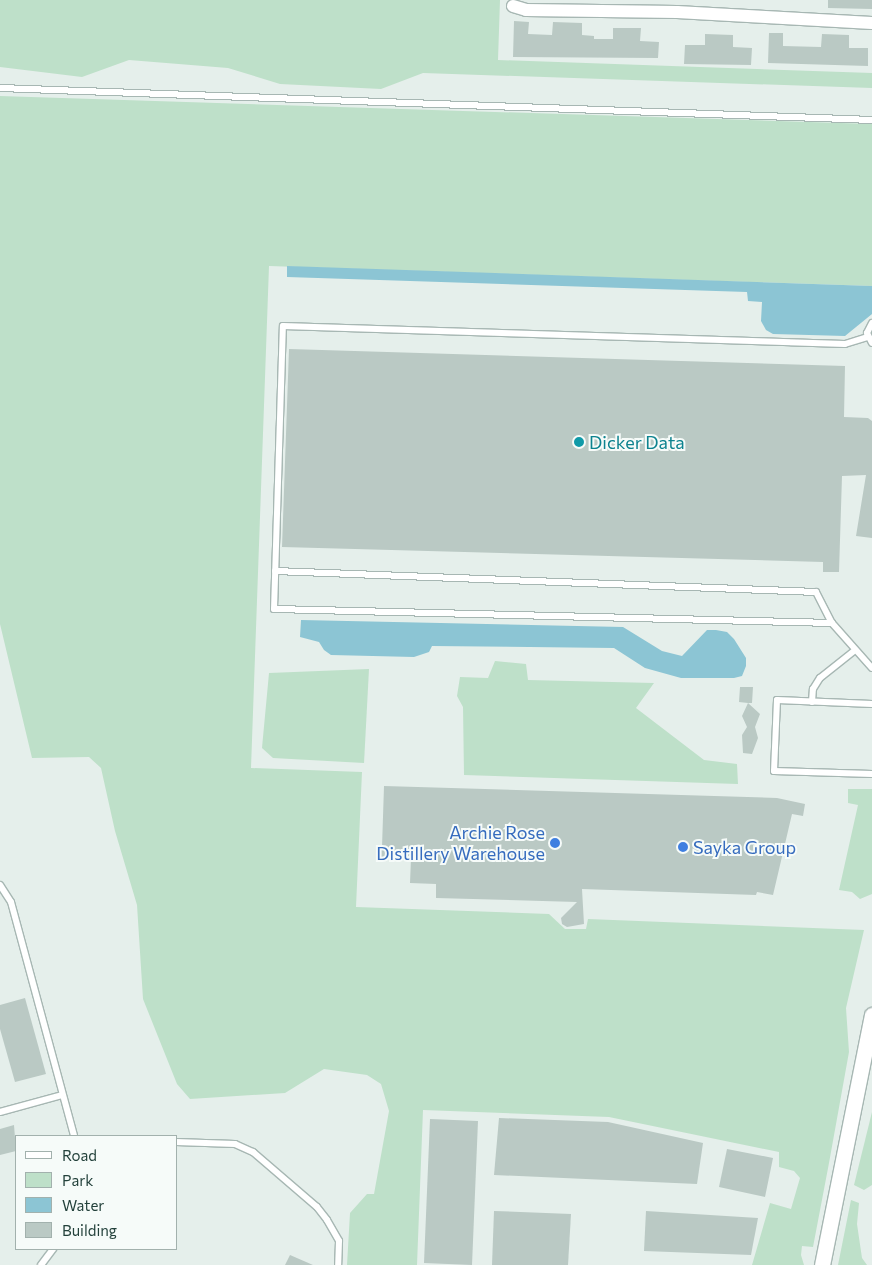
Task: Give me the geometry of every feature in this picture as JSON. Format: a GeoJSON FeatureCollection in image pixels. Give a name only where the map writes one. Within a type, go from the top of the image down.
{"type":"FeatureCollection","features":[{"type":"Feature","properties":{"kind":"main road"},"geometry":{"type":"LineString","coordinates":[[822,1265],[872,1015]]}},
{"type":"Feature","properties":{"kind":"street"},"geometry":{"type":"LineString","coordinates":[[513,6],[533,11],[677,6],[872,23]]}},
{"type":"Feature","properties":{"kind":"lane"},"geometry":{"type":"LineString","coordinates":[[0,88],[872,120]]}},
{"type":"Feature","properties":{"kind":"lane"},"geometry":{"type":"LineString","coordinates":[[832,623],[274,609],[283,326],[845,344],[870,340],[872,322]]}},
{"type":"Feature","properties":{"kind":"lane"},"geometry":{"type":"LineString","coordinates":[[275,571],[816,592],[832,623],[854,651],[872,668]]}},
{"type":"Feature","properties":{"kind":"lane"},"geometry":{"type":"LineString","coordinates":[[812,702],[816,683],[854,651]]}},
{"type":"Feature","properties":{"kind":"lane"},"geometry":{"type":"LineString","coordinates":[[872,704],[777,700],[774,771],[872,774]]}},
{"type":"Feature","properties":{"kind":"lane"},"geometry":{"type":"LineString","coordinates":[[0,885],[12,902],[74,1135]]}},
{"type":"Feature","properties":{"kind":"lane"},"geometry":{"type":"LineString","coordinates":[[0,1112],[62,1095]]}},
{"type":"Feature","properties":{"kind":"lane"},"geometry":{"type":"LineString","coordinates":[[178,1142],[236,1144],[253,1152],[317,1207],[327,1220],[339,1241],[338,1265]]}},
{"type":"Feature","properties":{"kind":"lane"},"geometry":{"type":"LineString","coordinates":[[41,1265],[52,1250]]}},
{"type":"Feature","properties":{"kind":"green space"},"geometry":{"type":"Polygon","coordinates":[[[0,0],[500,0],[498,60],[872,73],[872,88],[423,73],[381,89],[280,84],[228,68],[129,60],[82,77],[0,67],[0,0]]]}},
{"type":"Feature","properties":{"kind":"green space"},"geometry":{"type":"Polygon","coordinates":[[[0,96],[872,124],[872,286],[269,266],[251,768],[362,772],[356,907],[549,914],[565,929],[586,929],[588,919],[864,930],[846,1008],[849,1052],[813,1247],[802,1246],[801,1255],[804,1265],[752,1265],[770,1203],[791,1209],[800,1178],[794,1171],[779,1167],[779,1152],[609,1117],[423,1110],[417,1265],[347,1265],[350,1213],[367,1194],[374,1194],[389,1111],[381,1084],[367,1075],[324,1069],[285,1093],[190,1099],[177,1084],[143,999],[137,905],[115,831],[101,768],[89,757],[32,758],[0,624],[0,96]]]}},
{"type":"Feature","properties":{"kind":"green space"},"geometry":{"type":"Polygon","coordinates":[[[495,661],[526,664],[528,680],[654,683],[636,708],[704,760],[737,764],[738,784],[464,775],[463,707],[457,696],[460,677],[488,678],[495,661]]]}},
{"type":"Feature","properties":{"kind":"green space"},"geometry":{"type":"Polygon","coordinates":[[[369,669],[364,763],[273,758],[262,748],[269,673],[369,669]]]}},
{"type":"Feature","properties":{"kind":"green space"},"geometry":{"type":"Polygon","coordinates":[[[848,789],[872,789],[872,894],[860,899],[852,892],[839,890],[858,805],[848,803],[848,789]]]}},
{"type":"Feature","properties":{"kind":"green space"},"geometry":{"type":"Polygon","coordinates":[[[872,1112],[872,1185],[864,1190],[854,1185],[872,1112]]]}},
{"type":"Feature","properties":{"kind":"green space"},"geometry":{"type":"Polygon","coordinates":[[[851,1200],[859,1203],[857,1224],[862,1258],[867,1265],[838,1265],[851,1200]]]}},
{"type":"Feature","properties":{"kind":"water"},"geometry":{"type":"Polygon","coordinates":[[[287,266],[872,286],[872,314],[845,336],[773,334],[766,330],[761,321],[762,302],[748,301],[747,292],[287,277],[287,266]]]}},
{"type":"Feature","properties":{"kind":"water"},"geometry":{"type":"Polygon","coordinates":[[[301,620],[623,627],[662,651],[682,656],[707,630],[716,630],[727,632],[734,639],[746,658],[746,666],[742,676],[734,678],[681,678],[645,668],[614,648],[432,646],[429,652],[414,657],[331,655],[324,650],[319,642],[300,637],[301,620]]]}},
{"type":"Feature","properties":{"kind":"building"},"geometry":{"type":"Polygon","coordinates":[[[828,0],[872,0],[872,9],[828,8],[828,0]]]}},
{"type":"Feature","properties":{"kind":"building"},"geometry":{"type":"Polygon","coordinates":[[[514,21],[529,22],[528,34],[552,35],[553,22],[582,23],[582,35],[594,36],[594,39],[613,39],[613,28],[641,28],[640,41],[659,42],[658,58],[513,57],[514,21]]]}},
{"type":"Feature","properties":{"kind":"building"},"geometry":{"type":"Polygon","coordinates":[[[769,33],[783,33],[783,46],[821,47],[822,34],[849,35],[849,48],[868,48],[868,66],[768,63],[769,33]]]}},
{"type":"Feature","properties":{"kind":"building"},"geometry":{"type":"Polygon","coordinates":[[[705,34],[733,35],[733,47],[752,48],[751,65],[684,64],[685,45],[705,45],[705,34]]]}},
{"type":"Feature","properties":{"kind":"building","name":"Dicker Data"},"geometry":{"type":"Polygon","coordinates":[[[289,349],[845,366],[844,417],[868,418],[872,421],[872,538],[856,536],[866,475],[842,476],[839,572],[823,572],[823,562],[282,547],[289,349]]]}},
{"type":"Feature","properties":{"kind":"building"},"geometry":{"type":"Polygon","coordinates":[[[740,687],[753,687],[752,703],[739,702],[740,687]]]}},
{"type":"Feature","properties":{"kind":"building"},"geometry":{"type":"Polygon","coordinates":[[[748,703],[760,714],[755,727],[758,738],[752,754],[743,753],[742,735],[747,727],[742,716],[748,703]]]}},
{"type":"Feature","properties":{"kind":"building"},"geometry":{"type":"Polygon","coordinates":[[[384,786],[777,798],[805,804],[803,816],[792,814],[773,895],[757,892],[756,895],[582,889],[584,924],[567,927],[562,924],[561,918],[577,902],[436,898],[436,884],[410,883],[411,858],[378,857],[378,847],[382,847],[384,786]]]}},
{"type":"Feature","properties":{"kind":"building"},"geometry":{"type":"Polygon","coordinates":[[[25,998],[46,1074],[15,1082],[0,1029],[0,1005],[25,998]]]}},
{"type":"Feature","properties":{"kind":"building"},"geometry":{"type":"Polygon","coordinates":[[[499,1118],[608,1122],[703,1143],[697,1184],[494,1175],[499,1118]]]}},
{"type":"Feature","properties":{"kind":"building"},"geometry":{"type":"Polygon","coordinates":[[[430,1119],[478,1121],[472,1265],[424,1263],[430,1119]]]}},
{"type":"Feature","properties":{"kind":"building"},"geometry":{"type":"Polygon","coordinates":[[[14,1125],[15,1151],[0,1155],[0,1129],[14,1125]]]}},
{"type":"Feature","properties":{"kind":"building"},"geometry":{"type":"Polygon","coordinates":[[[727,1149],[773,1158],[765,1197],[719,1187],[727,1149]]]}},
{"type":"Feature","properties":{"kind":"building"},"geometry":{"type":"Polygon","coordinates":[[[494,1211],[571,1214],[568,1265],[492,1265],[494,1211]]]}},
{"type":"Feature","properties":{"kind":"building"},"geometry":{"type":"Polygon","coordinates":[[[646,1211],[758,1218],[751,1255],[644,1251],[646,1211]]]}},
{"type":"Feature","properties":{"kind":"building"},"geometry":{"type":"Polygon","coordinates":[[[290,1255],[313,1265],[285,1265],[290,1255]]]}},
{"type":"Feature","properties":{"kind":"place","name":"Dicker Data"},"geometry":{"type":"Point","coordinates":[579,442]}},
{"type":"Feature","properties":{"kind":"place","name":"Archie Rose Distillery Warehouse"},"geometry":{"type":"Point","coordinates":[555,843]}},
{"type":"Feature","properties":{"kind":"place","name":"Sayka Group"},"geometry":{"type":"Point","coordinates":[683,847]}}]}
